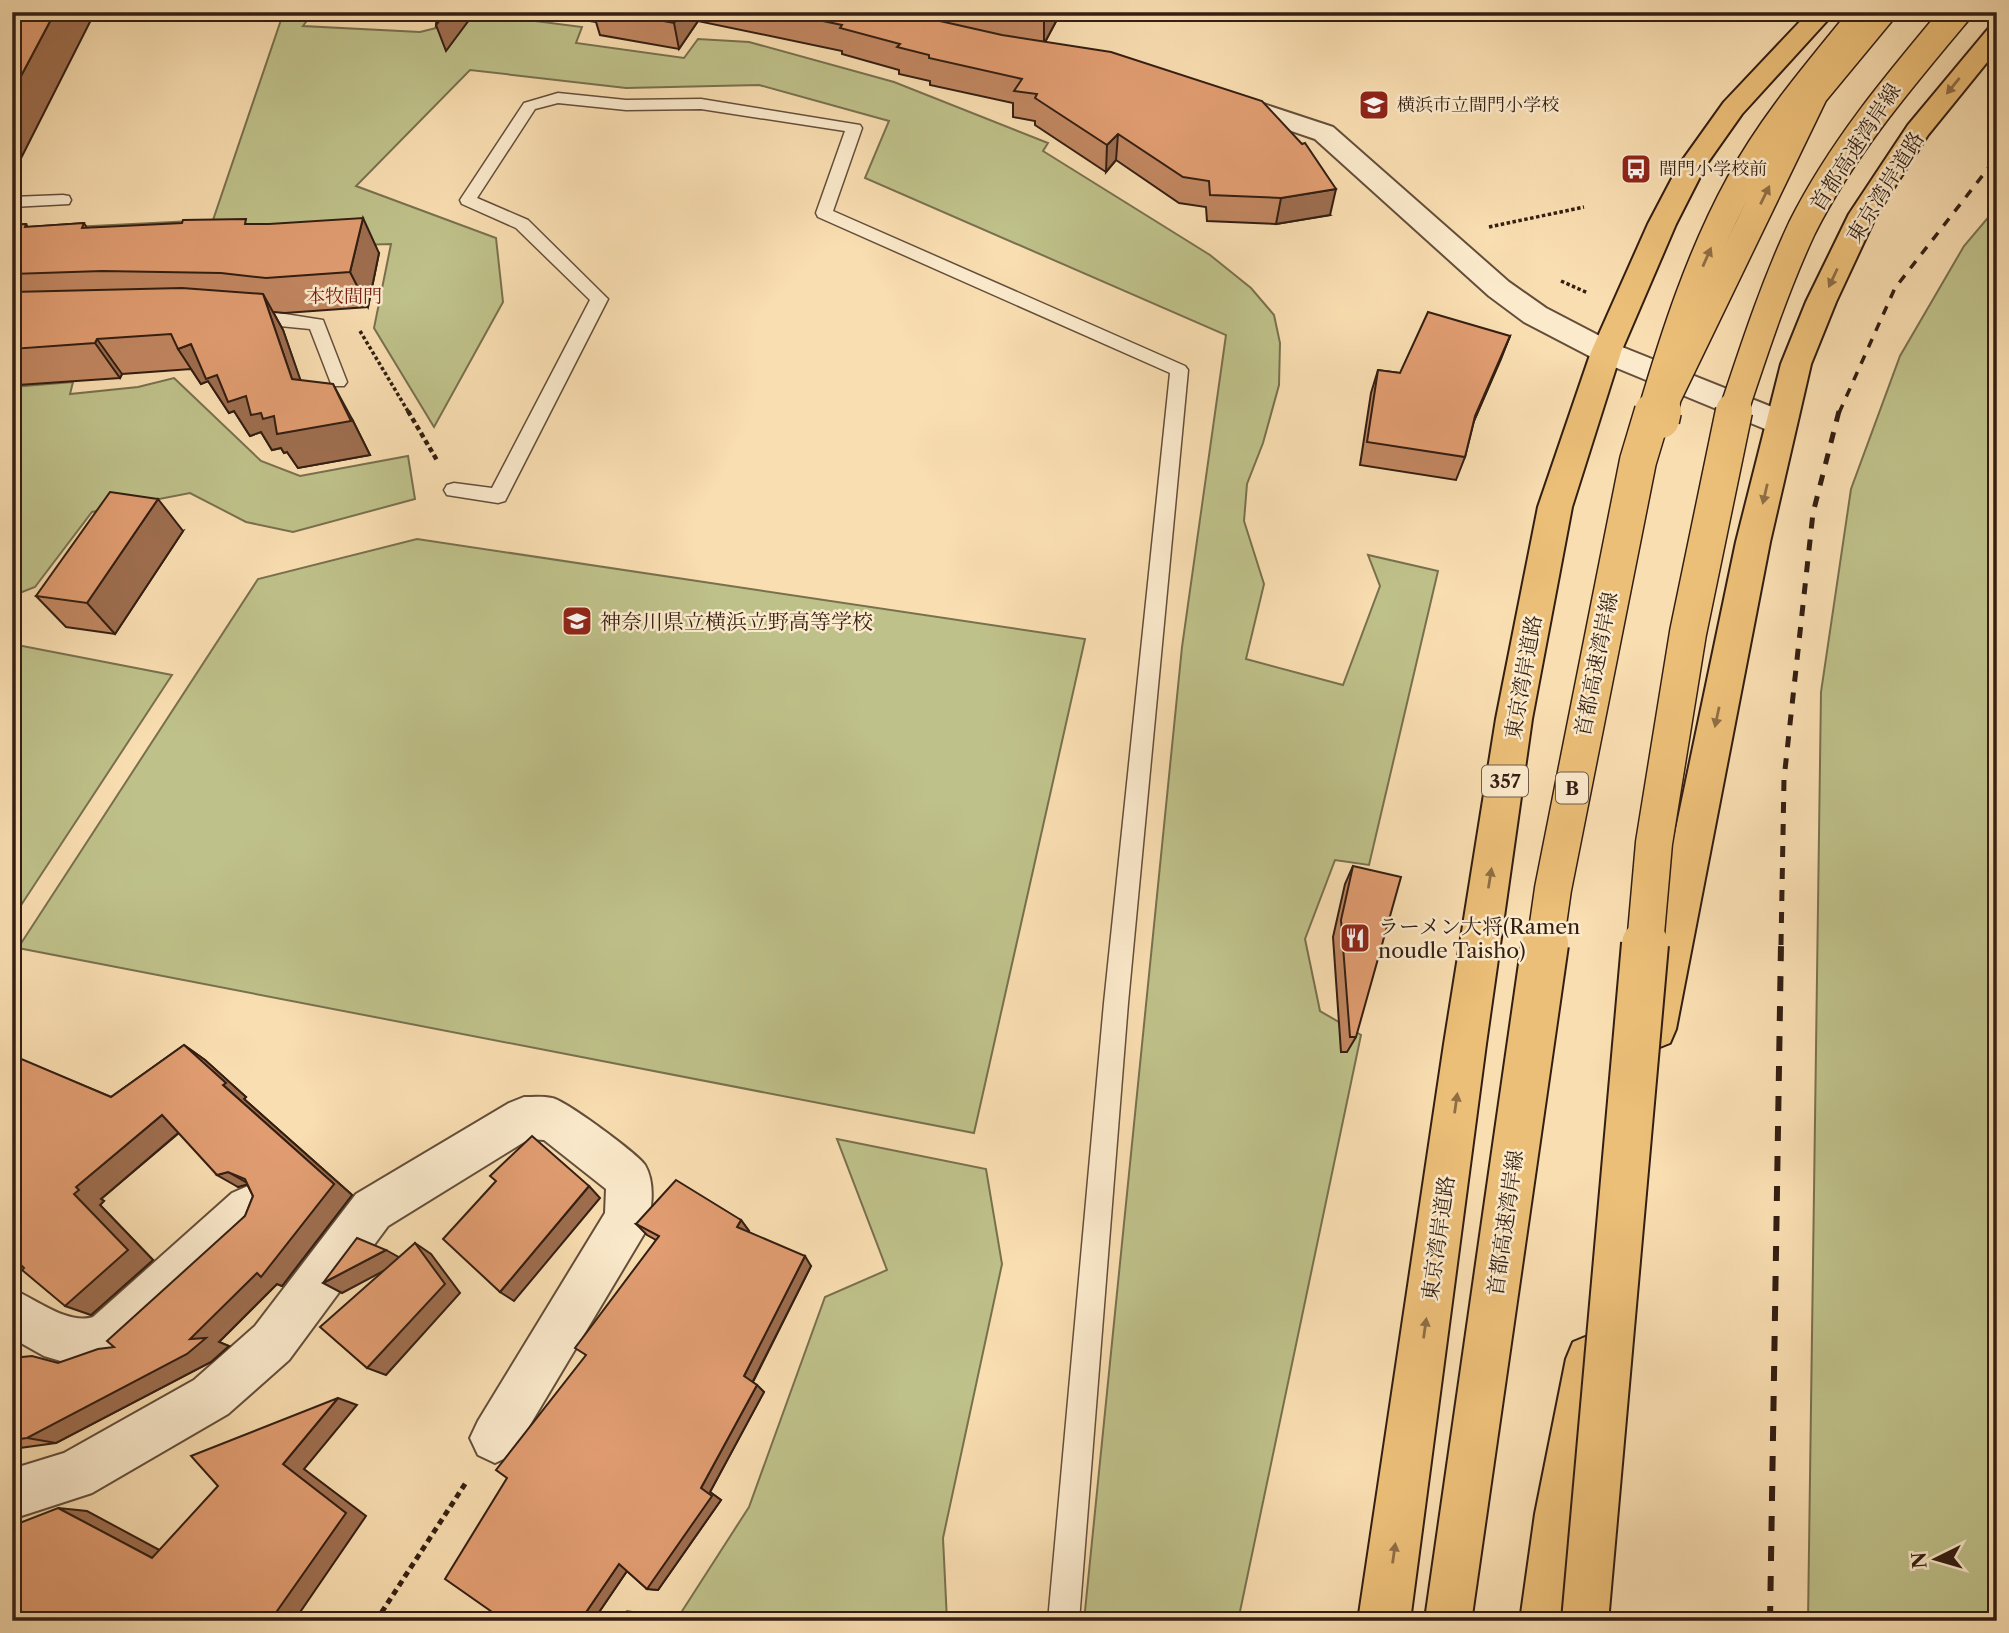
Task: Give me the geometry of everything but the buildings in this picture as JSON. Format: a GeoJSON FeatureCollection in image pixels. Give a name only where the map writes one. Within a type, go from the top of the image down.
{"type":"FeatureCollection","features":[{"type":"Feature","properties":{"kind":"highway","name":"東京湾岸道路"},"geometry":{"type":"LineString","coordinates":[[1384,1621],[1465,1044],[1514,719],[1555,507],[1606,352],[1662,224],[1693,165],[1733,108],[1823,12]]}},
{"type":"Feature","properties":{"kind":"highway","name":"首都高速湾岸線"},"geometry":{"type":"LineString","coordinates":[[1448,1621],[1553,889],[1638,461],[1671,349],[1705,260],[1740,184],[1783,116],[1866,12]]}},
{"type":"Feature","properties":{"kind":"highway"},"geometry":{"type":"LineString","coordinates":[[1469,1621],[1575,853],[1636,528],[1667,397],[1814,93],[1881,12]]}},
{"type":"Feature","properties":{"kind":"highway"},"geometry":{"type":"LineString","coordinates":[[1567,1621],[1651,774],[1708,470],[1730,386],[1788,230],[1853,123],[1902,61],[1947,12]]}},
{"type":"Feature","properties":{"kind":"highway","name":"首都高速湾岸線"},"geometry":{"type":"LineString","coordinates":[[1585,1621],[1654,843],[1688,633],[1731,420],[1768,307],[1803,227],[1838,166],[1879,104],[1957,12]]}},
{"type":"Feature","properties":{"kind":"highway","name":"東京湾岸道路"},"geometry":{"type":"LineString","coordinates":[[1546,1621],[1560,1514],[1669,958],[1751,555],[1796,364],[1821,302],[1863,214],[1917,131],[1997,33]]}},
{"type":"Feature","properties":{"kind":"street"},"geometry":{"type":"LineString","coordinates":[[1205,93],[1324,132],[1499,289],[1535,315],[1606,352],[1782,423]]}},
{"type":"Feature","properties":{"kind":"street"},"geometry":{"type":"LineString","coordinates":[[12,1494],[74,1475],[211,1397],[272,1343],[372,1210],[524,1118],[552,1119],[628,1178],[628,1218],[495,1438]]}},
{"type":"Feature","properties":{"kind":"street"},"geometry":{"type":"LineString","coordinates":[[12,1312],[61,1339],[84,1344],[107,1337],[248,1209]]}},
{"type":"Feature","properties":{"kind":"lane"},"geometry":{"type":"LineString","coordinates":[[454,490],[498,496],[599,299],[522,224],[468,200],[530,106],[558,98],[626,105],[701,104],[854,128],[824,213],[1179,370],[1116,1003],[1063,1621]]}},
{"type":"Feature","properties":{"kind":"lane"},"geometry":{"type":"LineString","coordinates":[[12,202],[63,200]]}},
{"type":"Feature","properties":{"kind":"lane"},"geometry":{"type":"LineString","coordinates":[[230,318],[272,318],[317,324],[338,382]]}},
{"type":"Feature","properties":{"kind":"path"},"geometry":{"type":"LineString","coordinates":[[1441,237],[1584,207]]}},
{"type":"Feature","properties":{"kind":"path"},"geometry":{"type":"LineString","coordinates":[[367,343],[454,490]]}},
{"type":"Feature","properties":{"kind":"path"},"geometry":{"type":"LineString","coordinates":[[376,1621],[495,1438]]}},
{"type":"Feature","properties":{"kind":"green space"},"geometry":{"type":"Polygon","coordinates":[[[214,12],[313,12],[303,26],[420,32],[489,15],[582,27],[576,43],[684,58],[698,39],[749,42],[894,82],[1048,143],[1043,151],[1210,255],[1251,288],[1274,315],[1280,343],[1279,385],[1263,443],[1247,484],[1244,521],[1264,584],[1246,659],[1343,685],[1380,586],[1368,555],[1438,571],[1369,865],[1335,860],[1305,939],[1320,1011],[1361,1035],[1238,1621],[1084,1621],[1182,647],[1226,335],[865,178],[889,121],[759,85],[626,88],[470,70],[356,186],[496,238],[503,302],[434,427],[374,328],[391,244],[202,250],[12,230],[213,220],[283,14],[213,15],[214,12]]]}},
{"type":"Feature","properties":{"kind":"green space"},"geometry":{"type":"Polygon","coordinates":[[[1997,207],[1997,1621],[1808,1621],[1821,692],[1851,489],[1900,356],[1964,246],[1997,207]]]}},
{"type":"Feature","properties":{"kind":"green space"},"geometry":{"type":"Polygon","coordinates":[[[174,378],[261,461],[300,476],[408,456],[415,499],[293,532],[246,522],[190,493],[92,512],[35,587],[12,596],[12,387],[73,382],[70,394],[138,387],[174,378]]]}},
{"type":"Feature","properties":{"kind":"green space"},"geometry":{"type":"Polygon","coordinates":[[[417,539],[1085,639],[974,1133],[18,948],[258,579],[417,539]]]}},
{"type":"Feature","properties":{"kind":"green space"},"geometry":{"type":"Polygon","coordinates":[[[12,644],[172,675],[12,919],[12,644]]]}},
{"type":"Feature","properties":{"kind":"green space"},"geometry":{"type":"Polygon","coordinates":[[[837,1139],[986,1169],[1002,1264],[943,1538],[947,1621],[618,1621],[627,1611],[677,1619],[749,1507],[825,1297],[887,1270],[837,1139]]]}},
{"type":"Feature","properties":{"kind":"railway"},"geometry":{"type":"LineString","coordinates":[[1839,413],[1895,288],[1997,157]]}},
{"type":"Feature","properties":{"kind":"railway"},"geometry":{"type":"LineString","coordinates":[[1781,945],[1784,779],[1813,513],[1839,411]]}},
{"type":"Feature","properties":{"kind":"railway"},"geometry":{"type":"LineString","coordinates":[[1770,1621],[1781,944]]}},
{"type":"Feature","properties":{"kind":"place","name":"横浜市立間門小学校"},"geometry":{"type":"Point","coordinates":[1374,105]}},
{"type":"Feature","properties":{"kind":"place","name":"間門小学校前"},"geometry":{"type":"Point","coordinates":[1636,169]}},
{"type":"Feature","properties":{"kind":"place","name":"神奈川県立横浜立野高等学校"},"geometry":{"type":"Point","coordinates":[577,621]}},
{"type":"Feature","properties":{"kind":"place","name":"ラーメン大将(Ramen noudle Taisho)"},"geometry":{"type":"Point","coordinates":[1355,938]}},
{"type":"Feature","properties":{"kind":"district","name":"本牧間門"},"geometry":{"type":"Point","coordinates":[344,296]}}]}
